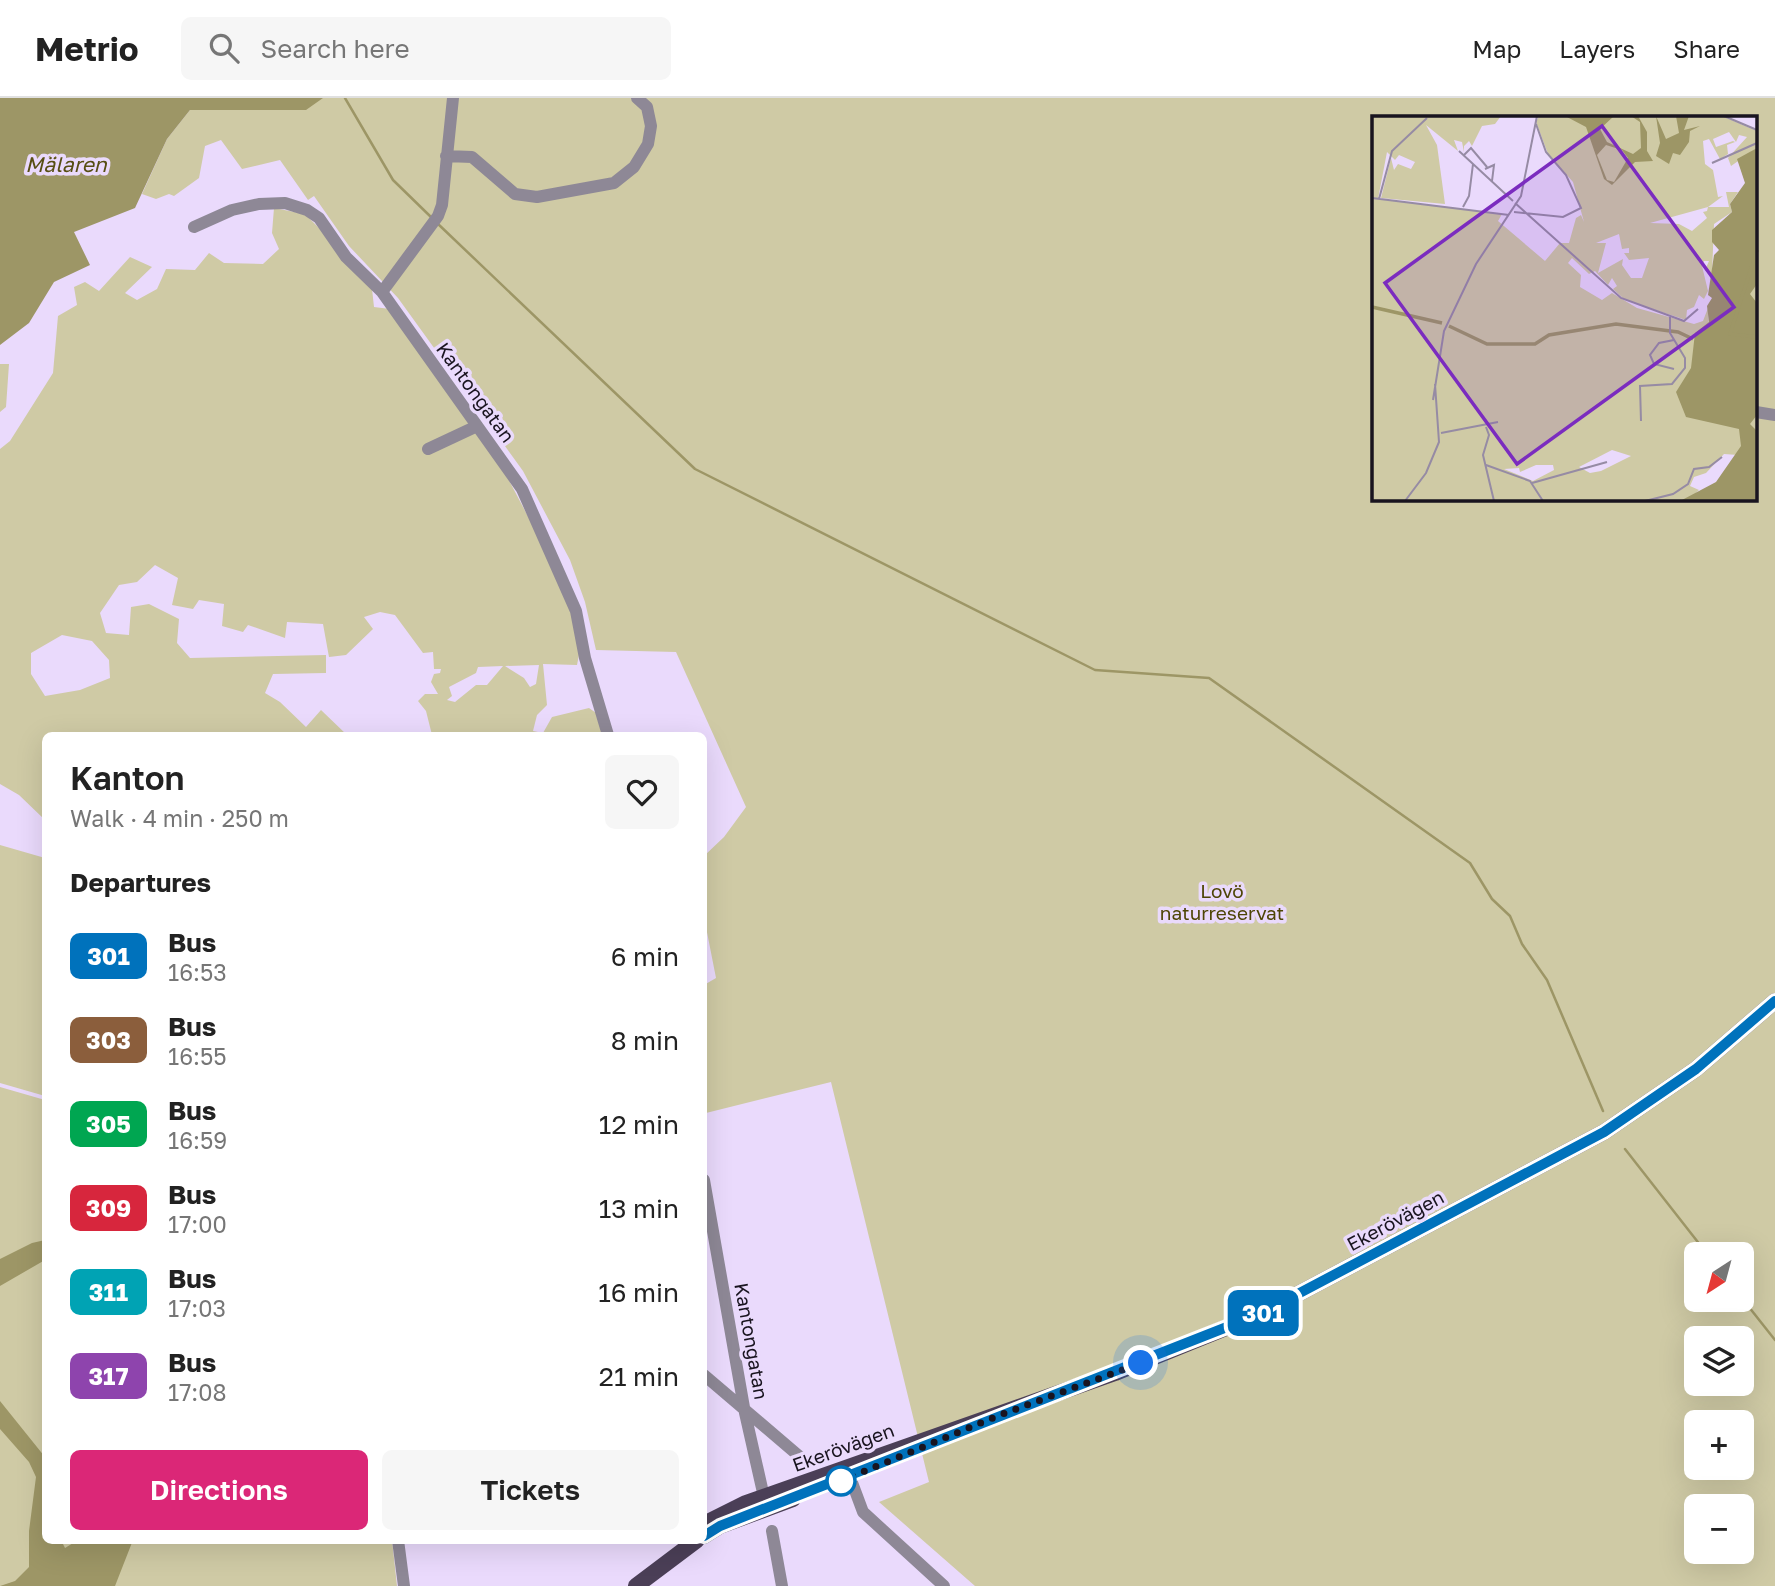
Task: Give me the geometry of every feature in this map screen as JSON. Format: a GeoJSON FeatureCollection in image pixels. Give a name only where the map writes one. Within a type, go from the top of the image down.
{"type":"FeatureCollection","features":[{"type":"Feature","properties":{"kind":"main road","name":"Ekerövägen"},"geometry":{"type":"LineString","coordinates":[[707,1523],[848,1473],[923,1439],[1000,1415],[1217,1334],[1260,1314],[1557,1159],[1648,1104],[1728,1044],[1775,1001]]}},
{"type":"Feature","properties":{"kind":"main road","name":"Ekerövägen"},"geometry":{"type":"LineString","coordinates":[[707,1534],[766,1503]]}},
{"type":"Feature","properties":{"kind":"main road"},"geometry":{"type":"LineString","coordinates":[[626,1586],[674,1544]]}},
{"type":"Feature","properties":{"kind":"main road"},"geometry":{"type":"LineString","coordinates":[[636,1586],[692,1544]]}},
{"type":"Feature","properties":{"kind":"street"},"geometry":{"type":"LineString","coordinates":[[382,292],[435,220],[442,205],[453,98]]}},
{"type":"Feature","properties":{"kind":"street"},"geometry":{"type":"LineString","coordinates":[[446,156],[472,157],[514,194],[537,197],[614,183],[634,167],[648,144],[651,126],[647,107],[637,98]]}},
{"type":"Feature","properties":{"kind":"street","name":"Kantongatan"},"geometry":{"type":"LineString","coordinates":[[194,227],[232,210],[260,204],[285,203],[307,210],[318,218],[346,257],[382,292],[475,427],[522,489],[576,611],[585,658],[607,732]]}},
{"type":"Feature","properties":{"kind":"street"},"geometry":{"type":"LineString","coordinates":[[428,449],[475,427]]}},
{"type":"Feature","properties":{"kind":"street","name":"Kantongatan"},"geometry":{"type":"LineString","coordinates":[[707,1197],[745,1413],[766,1503]]}},
{"type":"Feature","properties":{"kind":"street"},"geometry":{"type":"LineString","coordinates":[[707,1378],[745,1413],[806,1462]]}},
{"type":"Feature","properties":{"kind":"street"},"geometry":{"type":"LineString","coordinates":[[848,1473],[863,1512],[944,1586]]}},
{"type":"Feature","properties":{"kind":"street"},"geometry":{"type":"LineString","coordinates":[[772,1531],[782,1586]]}},
{"type":"Feature","properties":{"kind":"street"},"geometry":{"type":"LineString","coordinates":[[399,1544],[404,1586]]}},
{"type":"Feature","properties":{"kind":"green space","name":"Lovö naturreservat"},"geometry":{"type":"Polygon","coordinates":[[[243,98],[1775,98],[1775,1586],[975,1586],[879,1502],[929,1482],[831,1082],[707,1113],[707,983],[716,978],[707,932],[707,853],[724,837],[746,807],[676,652],[596,650],[585,602],[570,560],[523,471],[398,298],[349,246],[314,196],[308,200],[280,160],[242,169],[221,140],[205,146],[199,178],[174,196],[169,194],[156,199],[142,194],[167,139],[190,110],[253,110],[243,98]]]}},
{"type":"Feature","properties":{"kind":"green space"},"geometry":{"type":"Polygon","coordinates":[[[274,208],[305,214],[372,289],[374,307],[390,309],[503,469],[553,564],[582,640],[577,665],[543,664],[547,705],[537,715],[533,731],[538,732],[431,732],[426,711],[418,701],[425,694],[438,694],[431,682],[434,674],[440,673],[441,669],[434,669],[433,652],[423,653],[395,615],[380,612],[364,617],[373,629],[346,655],[329,657],[323,624],[287,622],[285,638],[248,625],[243,632],[222,626],[224,604],[199,600],[193,609],[172,605],[178,578],[155,565],[137,582],[119,585],[100,613],[106,633],[129,635],[131,607],[149,604],[179,619],[177,643],[190,658],[326,655],[326,673],[273,674],[265,693],[280,702],[306,727],[321,710],[344,732],[42,732],[42,817],[19,795],[0,784],[0,449],[10,441],[53,373],[58,316],[77,305],[74,287],[85,282],[99,291],[130,257],[152,267],[125,293],[137,300],[157,289],[166,269],[195,270],[209,253],[224,263],[263,264],[279,249],[272,233],[274,208]],[[62,635],[31,653],[31,674],[45,696],[80,690],[110,678],[109,660],[92,641],[62,635]],[[539,665],[505,666],[524,678],[530,687],[536,684],[539,665]],[[503,666],[478,667],[476,673],[449,687],[452,696],[447,700],[455,702],[476,685],[487,685],[503,666]]]}},
{"type":"Feature","properties":{"kind":"green space"},"geometry":{"type":"Polygon","coordinates":[[[0,364],[9,364],[6,407],[0,412],[0,364]]]}},
{"type":"Feature","properties":{"kind":"green space"},"geometry":{"type":"Polygon","coordinates":[[[589,708],[599,715],[603,732],[544,732],[552,717],[589,708]]]}},
{"type":"Feature","properties":{"kind":"green space"},"geometry":{"type":"Polygon","coordinates":[[[0,845],[42,857],[42,1095],[0,1083],[0,845]]]}},
{"type":"Feature","properties":{"kind":"green space"},"geometry":{"type":"Polygon","coordinates":[[[0,1087],[42,1099],[42,1544],[392,1544],[397,1586],[0,1586],[0,1087]]]}},
{"type":"Feature","properties":{"kind":"water","name":"Mälaren"},"geometry":{"type":"Polygon","coordinates":[[[0,98],[323,98],[306,110],[190,110],[167,139],[135,208],[74,232],[90,265],[54,282],[29,323],[0,345],[0,98]]]}},
{"type":"Feature","properties":{"kind":"water"},"geometry":{"type":"Polygon","coordinates":[[[42,1241],[42,1262],[0,1286],[0,1259],[42,1241]]]}},
{"type":"Feature","properties":{"kind":"water"},"geometry":{"type":"Polygon","coordinates":[[[0,1401],[42,1453],[42,1544],[63,1544],[65,1548],[72,1544],[131,1544],[115,1586],[0,1586],[15,1581],[29,1567],[29,1531],[36,1477],[29,1462],[0,1429],[0,1401]]]}},
{"type":"Feature","properties":{"kind":"waterway"},"geometry":{"type":"LineString","coordinates":[[345,98],[393,180],[432,218]]}},
{"type":"Feature","properties":{"kind":"waterway"},"geometry":{"type":"LineString","coordinates":[[437,223],[695,469],[1095,670],[1209,678],[1470,863],[1492,899],[1510,916],[1522,944],[1547,980],[1603,1111]]}},
{"type":"Feature","properties":{"kind":"waterway"},"geometry":{"type":"LineString","coordinates":[[1625,1149],[1698,1242]]}},
{"type":"Feature","properties":{"kind":"waterway"},"geometry":{"type":"LineString","coordinates":[[1753,1312],[1775,1340]]}},
{"type":"Feature","properties":{"kind":"bus line","name":"301"},"geometry":{"type":"LineString","coordinates":[[707,1534],[720,1526],[924,1449],[1000,1415],[1217,1334],[1260,1314],[1604,1132],[1696,1069],[1775,1001]]}},
{"type":"Feature","properties":{"kind":"route"},"geometry":{"type":"LineString","coordinates":[[841,1481],[924,1449],[1000,1415],[1141,1363]]}}]}
